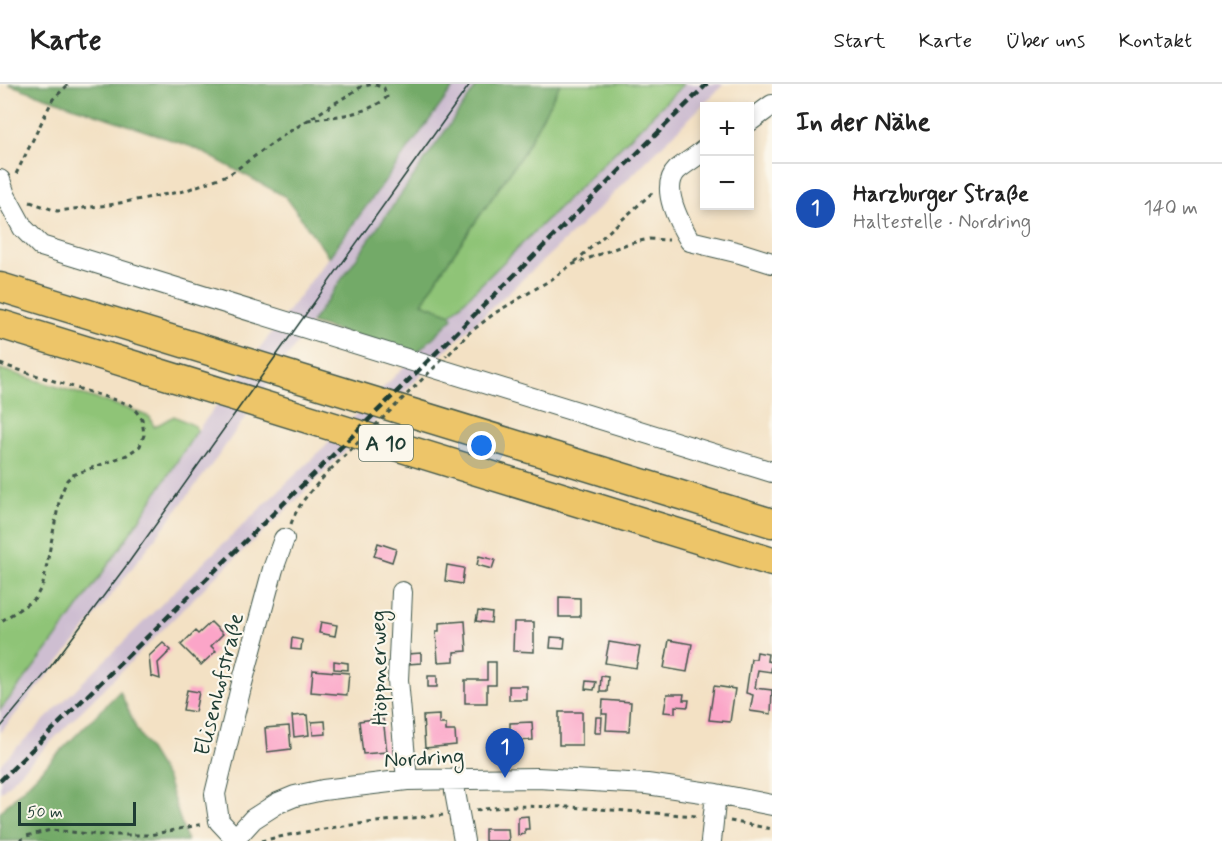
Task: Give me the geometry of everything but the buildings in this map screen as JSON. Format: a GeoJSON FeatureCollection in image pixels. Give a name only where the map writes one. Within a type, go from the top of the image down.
{"type":"FeatureCollection","features":[{"type":"Feature","properties":{"kind":"highway","name":"A 10"},"geometry":{"type":"LineString","coordinates":[[0,287],[772,523]]}},
{"type":"Feature","properties":{"kind":"highway","name":"A 10"},"geometry":{"type":"LineString","coordinates":[[0,324],[772,562]]}},
{"type":"Feature","properties":{"kind":"street"},"geometry":{"type":"LineString","coordinates":[[754,118],[772,105]]}},
{"type":"Feature","properties":{"kind":"street"},"geometry":{"type":"LineString","coordinates":[[700,154],[675,172],[670,183],[671,200],[690,241],[772,263]]}},
{"type":"Feature","properties":{"kind":"street"},"geometry":{"type":"LineString","coordinates":[[3,188],[23,228],[41,246],[772,472]]}},
{"type":"Feature","properties":{"kind":"street","name":"Elisenhofstraße"},"geometry":{"type":"LineString","coordinates":[[219,821],[215,794],[241,687],[273,569],[284,539]]}},
{"type":"Feature","properties":{"kind":"street","name":"Höppnerweg"},"geometry":{"type":"LineString","coordinates":[[402,592],[398,680],[407,780]]}},
{"type":"Feature","properties":{"kind":"street","name":"Nordring"},"geometry":{"type":"LineString","coordinates":[[234,839],[253,819],[278,803],[296,796],[323,790],[407,780],[537,778],[648,784],[772,805]]}},
{"type":"Feature","properties":{"kind":"street"},"geometry":{"type":"LineString","coordinates":[[455,779],[455,792],[464,841]]}},
{"type":"Feature","properties":{"kind":"street"},"geometry":{"type":"LineString","coordinates":[[711,841],[716,794]]}},
{"type":"Feature","properties":{"kind":"street"},"geometry":{"type":"LineString","coordinates":[[219,821],[234,839]]}},
{"type":"Feature","properties":{"kind":"path"},"geometry":{"type":"LineString","coordinates":[[69,84],[53,99],[3,188],[57,211],[110,205],[184,191],[230,174],[284,135],[308,120],[361,87],[373,84],[384,88],[387,97],[379,104],[351,114],[308,120]]}},
{"type":"Feature","properties":{"kind":"path"},"geometry":{"type":"LineString","coordinates":[[284,539],[302,501],[330,470],[469,333],[495,313],[571,265],[675,172]]}},
{"type":"Feature","properties":{"kind":"path"},"geometry":{"type":"LineString","coordinates":[[571,265],[649,238],[690,241]]}},
{"type":"Feature","properties":{"kind":"path"},"geometry":{"type":"LineString","coordinates":[[0,364],[131,405],[142,418],[144,435],[140,446],[127,455],[73,475],[67,480],[60,496],[43,584],[35,599],[0,622]]}},
{"type":"Feature","properties":{"kind":"path"},"geometry":{"type":"LineString","coordinates":[[261,841],[285,835],[366,823],[512,806],[617,810],[707,817]]}},
{"type":"Feature","properties":{"kind":"path"},"geometry":{"type":"LineString","coordinates":[[20,841],[27,836],[51,830],[101,835],[150,835],[219,821]]}},
{"type":"Feature","properties":{"kind":"path"},"geometry":{"type":"LineString","coordinates":[[730,822],[772,829]]}},
{"type":"Feature","properties":{"kind":"shaded area"},"geometry":{"type":"Polygon","coordinates":[[[456,84],[478,84],[216,459],[76,641],[0,733],[0,710],[61,632],[140,519],[197,431],[456,84]]]}},
{"type":"Feature","properties":{"kind":"shaded area"},"geometry":{"type":"Polygon","coordinates":[[[684,84],[724,84],[706,102],[700,102],[700,108],[590,217],[445,351],[0,793],[0,764],[316,455],[453,318],[451,314],[684,84]]]}},
{"type":"Feature","properties":{"kind":"green space"},"geometry":{"type":"Polygon","coordinates":[[[8,84],[456,84],[329,257],[286,197],[195,148],[8,84]]]}},
{"type":"Feature","properties":{"kind":"green space"},"geometry":{"type":"Polygon","coordinates":[[[478,84],[560,84],[523,153],[422,303],[451,314],[453,318],[416,354],[311,323],[478,84]]]}},
{"type":"Feature","properties":{"kind":"green space"},"geometry":{"type":"Polygon","coordinates":[[[560,84],[684,84],[451,314],[422,303],[523,153],[560,84]]]}},
{"type":"Feature","properties":{"kind":"green space"},"geometry":{"type":"Polygon","coordinates":[[[0,369],[132,410],[150,417],[154,427],[174,416],[195,426],[197,431],[89,593],[0,710],[0,369]]]}},
{"type":"Feature","properties":{"kind":"green space"},"geometry":{"type":"Polygon","coordinates":[[[120,691],[137,730],[167,779],[187,841],[0,841],[0,812],[120,691]]]}},
{"type":"Feature","properties":{"kind":"tram line"},"geometry":{"type":"LineString","coordinates":[[0,728],[45,674],[129,562],[470,84]]}},
{"type":"Feature","properties":{"kind":"railway"},"geometry":{"type":"LineString","coordinates":[[0,781],[707,84]]}},
{"type":"Feature","properties":{"kind":"place","name":"Harzburger Straße"},"geometry":{"type":"Point","coordinates":[505,778]}}]}
